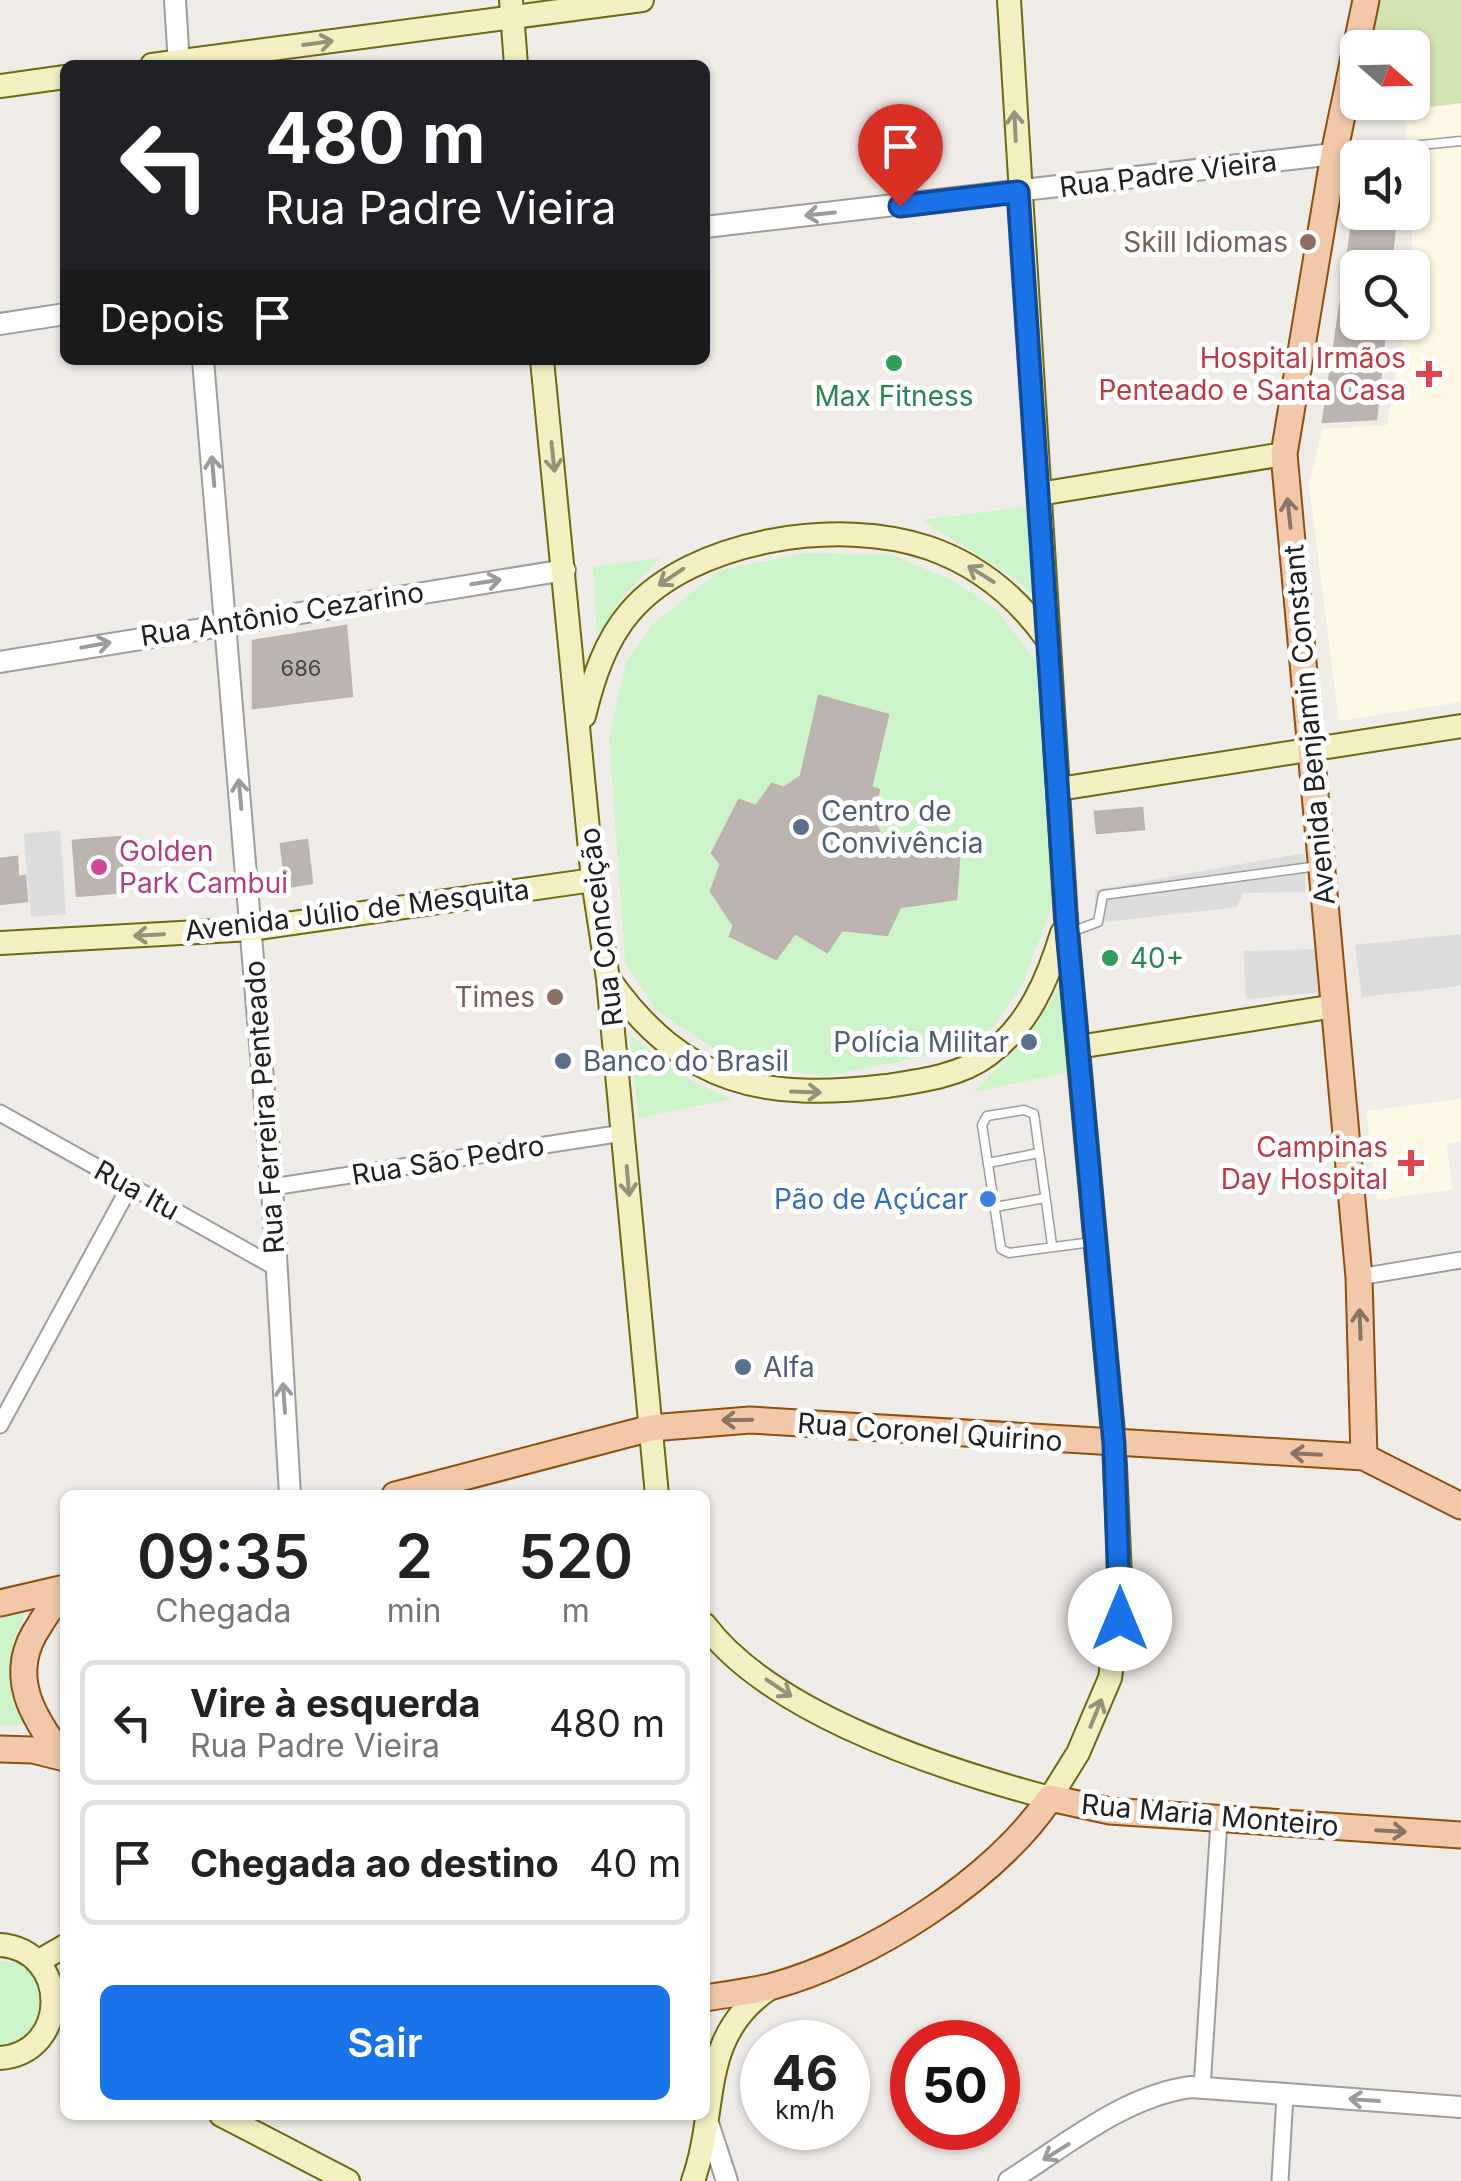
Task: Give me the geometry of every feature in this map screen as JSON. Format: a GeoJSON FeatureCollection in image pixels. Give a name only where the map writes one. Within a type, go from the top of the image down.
{"type":"FeatureCollection","features":[{"type":"Feature","properties":{"kind":"main road"},"geometry":{"type":"LineString","coordinates":[[197,60],[512,8],[642,0]]}},
{"type":"Feature","properties":{"kind":"main road"},"geometry":{"type":"LineString","coordinates":[[710,1997],[774,1986],[868,1948],[978,1874],[1030,1828],[1050,1798],[1096,1717],[1118,1641],[1121,1598],[1114,1444],[1067,926],[1018,192],[1009,0]]}},
{"type":"Feature","properties":{"kind":"main road","name":"Avenida Benjamin Constant"},"geometry":{"type":"LineString","coordinates":[[1364,1456],[1359,1277],[1284,454],[1334,154],[1366,0]]}},
{"type":"Feature","properties":{"kind":"main road"},"geometry":{"type":"LineString","coordinates":[[512,8],[516,60]]}},
{"type":"Feature","properties":{"kind":"main road"},"geometry":{"type":"LineString","coordinates":[[0,86],[60,78]]}},
{"type":"Feature","properties":{"kind":"main road","name":"Rua Conceição"},"geometry":{"type":"LineString","coordinates":[[543,365],[593,880],[608,979],[657,1490]]}},
{"type":"Feature","properties":{"kind":"main road"},"geometry":{"type":"LineString","coordinates":[[1039,494],[1284,454]]}},
{"type":"Feature","properties":{"kind":"main road"},"geometry":{"type":"LineString","coordinates":[[579,736],[592,680],[632,609],[684,568],[743,547],[876,535],[928,548],[1002,588],[1028,613],[1049,642]]}},
{"type":"Feature","properties":{"kind":"main road"},"geometry":{"type":"LineString","coordinates":[[1059,789],[1461,726]]}},
{"type":"Feature","properties":{"kind":"main road","name":"Avenida Júlio de Mesquita"},"geometry":{"type":"LineString","coordinates":[[0,943],[252,929],[593,880]]}},
{"type":"Feature","properties":{"kind":"main road"},"geometry":{"type":"LineString","coordinates":[[608,979],[649,1032],[719,1074],[796,1092],[896,1084],[964,1069],[1007,1039],[1038,996],[1067,926]]}},
{"type":"Feature","properties":{"kind":"main road"},"geometry":{"type":"LineString","coordinates":[[1078,1046],[1335,1006]]}},
{"type":"Feature","properties":{"kind":"main road","name":"Rua Coronel Quirino"},"geometry":{"type":"LineString","coordinates":[[414,1490],[651,1428],[750,1420],[1364,1456],[1461,1506]]}},
{"type":"Feature","properties":{"kind":"main road"},"geometry":{"type":"LineString","coordinates":[[0,1602],[60,1589]]}},
{"type":"Feature","properties":{"kind":"main road"},"geometry":{"type":"LineString","coordinates":[[60,1602],[35,1632],[22,1662],[22,1685],[38,1724],[60,1752]]}},
{"type":"Feature","properties":{"kind":"main road","name":"Rua Maria Monteiro"},"geometry":{"type":"LineString","coordinates":[[710,1639],[808,1706],[933,1763],[1050,1798],[1110,1812],[1461,1835]]}},
{"type":"Feature","properties":{"kind":"main road"},"geometry":{"type":"LineString","coordinates":[[0,1749],[60,1756]]}},
{"type":"Feature","properties":{"kind":"main road"},"geometry":{"type":"LineString","coordinates":[[0,1945],[26,1951],[52,1980],[57,2030],[26,2051],[0,2058]]}},
{"type":"Feature","properties":{"kind":"main road"},"geometry":{"type":"LineString","coordinates":[[38,1961],[60,1949]]}},
{"type":"Feature","properties":{"kind":"main road"},"geometry":{"type":"LineString","coordinates":[[710,2095],[721,2044],[732,2020],[774,1986]]}},
{"type":"Feature","properties":{"kind":"main road"},"geometry":{"type":"LineString","coordinates":[[231,2120],[348,2181]]}},
{"type":"Feature","properties":{"kind":"main road"},"geometry":{"type":"LineString","coordinates":[[693,2181],[705,2120]]}},
{"type":"Feature","properties":{"kind":"street"},"geometry":{"type":"LineString","coordinates":[[174,0],[179,60]]}},
{"type":"Feature","properties":{"kind":"street","name":"Rua Padre Vieira"},"geometry":{"type":"LineString","coordinates":[[710,226],[1334,154]]}},
{"type":"Feature","properties":{"kind":"street"},"geometry":{"type":"LineString","coordinates":[[0,324],[60,315]]}},
{"type":"Feature","properties":{"kind":"street","name":"Rua Ferreira Penteado"},"geometry":{"type":"LineString","coordinates":[[203,365],[272,1187],[290,1490]]}},
{"type":"Feature","properties":{"kind":"street","name":"Rua Antônio Cezarino"},"geometry":{"type":"LineString","coordinates":[[0,662],[225,622],[565,570]]}},
{"type":"Feature","properties":{"kind":"street","name":"Rua Itu"},"geometry":{"type":"LineString","coordinates":[[0,1113],[275,1266]]}},
{"type":"Feature","properties":{"kind":"street","name":"Rua São Pedro"},"geometry":{"type":"LineString","coordinates":[[272,1187],[623,1133]]}},
{"type":"Feature","properties":{"kind":"street"},"geometry":{"type":"LineString","coordinates":[[0,1425],[130,1186]]}},
{"type":"Feature","properties":{"kind":"street"},"geometry":{"type":"LineString","coordinates":[[1359,1277],[1461,1260]]}},
{"type":"Feature","properties":{"kind":"street"},"geometry":{"type":"LineString","coordinates":[[1202,2088],[1219,1821]]}},
{"type":"Feature","properties":{"kind":"street"},"geometry":{"type":"LineString","coordinates":[[1009,2181],[1137,2100],[1166,2090],[1202,2088],[1461,2107]]}},
{"type":"Feature","properties":{"kind":"street"},"geometry":{"type":"LineString","coordinates":[[1280,2181],[1285,2094]]}},
{"type":"Feature","properties":{"kind":"street"},"geometry":{"type":"LineString","coordinates":[[708,2120],[727,2181]]}},
{"type":"Feature","properties":{"kind":"lane"},"geometry":{"type":"LineString","coordinates":[[1334,154],[1461,141]]}},
{"type":"Feature","properties":{"kind":"lane"},"geometry":{"type":"LineString","coordinates":[[1067,926],[1098,922],[1103,895],[1322,866]]}},
{"type":"Feature","properties":{"kind":"lane"},"geometry":{"type":"LineString","coordinates":[[1052,1245],[1030,1111],[987,1116],[982,1126],[1004,1252],[1096,1242]]}},
{"type":"Feature","properties":{"kind":"lane"},"geometry":{"type":"LineString","coordinates":[[988,1163],[1039,1154]]}},
{"type":"Feature","properties":{"kind":"lane"},"geometry":{"type":"LineString","coordinates":[[994,1208],[1046,1198]]}},
{"type":"Feature","properties":{"kind":"shaded area","name":"Hospital Irmãos Penteado e Santa Casa"},"geometry":{"type":"Polygon","coordinates":[[[1461,103],[1461,702],[1339,721],[1309,484],[1322,429],[1387,425],[1402,340],[1430,340],[1430,250],[1412,250],[1412,230],[1430,230],[1430,140],[1407,140],[1405,120],[1430,120],[1430,107],[1461,103]]]}},
{"type":"Feature","properties":{"kind":"shaded area"},"geometry":{"type":"Polygon","coordinates":[[[60,830],[66,914],[31,917],[24,834],[60,830]]]}},
{"type":"Feature","properties":{"kind":"shaded area"},"geometry":{"type":"Polygon","coordinates":[[[1305,853],[1305,892],[1243,893],[1237,907],[1095,923],[1095,890],[1305,853]]]}},
{"type":"Feature","properties":{"kind":"shaded area"},"geometry":{"type":"Polygon","coordinates":[[[1461,934],[1461,986],[1362,997],[1355,945],[1461,934]]]}},
{"type":"Feature","properties":{"kind":"shaded area"},"geometry":{"type":"Polygon","coordinates":[[[1321,949],[1323,992],[1246,999],[1244,951],[1321,949]]]}},
{"type":"Feature","properties":{"kind":"shaded area","name":"Campinas Day Hospital"},"geometry":{"type":"Polygon","coordinates":[[[1461,1099],[1461,1142],[1447,1144],[1452,1190],[1377,1200],[1366,1111],[1461,1099]]]}},
{"type":"Feature","properties":{"kind":"green space"},"geometry":{"type":"Polygon","coordinates":[[[1366,0],[1461,0],[1461,103],[1430,107],[1430,30],[1360,30],[1366,0]]]}},
{"type":"Feature","properties":{"kind":"green space"},"geometry":{"type":"Polygon","coordinates":[[[1040,505],[1043,606],[1014,578],[922,520],[1040,505]]]}},
{"type":"Feature","properties":{"kind":"green space"},"geometry":{"type":"Polygon","coordinates":[[[805,553],[891,555],[952,580],[996,609],[1043,671],[1056,894],[1024,981],[994,1026],[955,1050],[827,1076],[781,1070],[720,1053],[656,1010],[625,962],[609,737],[626,662],[652,625],[719,571],[805,553]]]}},
{"type":"Feature","properties":{"kind":"green space"},"geometry":{"type":"Polygon","coordinates":[[[660,558],[622,597],[597,637],[593,567],[660,558]]]}},
{"type":"Feature","properties":{"kind":"green space"},"geometry":{"type":"Polygon","coordinates":[[[1067,968],[1069,1072],[973,1092],[1028,1035],[1050,1004],[1067,968]]]}},
{"type":"Feature","properties":{"kind":"green space"},"geometry":{"type":"Polygon","coordinates":[[[630,1035],[693,1082],[732,1099],[638,1118],[630,1035]]]}},
{"type":"Feature","properties":{"kind":"green space"},"geometry":{"type":"Polygon","coordinates":[[[25,1607],[11,1677],[22,1724],[0,1726],[0,1612],[25,1607]]]}},
{"type":"Feature","properties":{"kind":"green space"},"geometry":{"type":"Polygon","coordinates":[[[0,1961],[18,1965],[31,1974],[42,2000],[32,2028],[0,2047],[0,1961]]]}},
{"type":"Feature","properties":{"kind":"building"},"geometry":{"type":"Polygon","coordinates":[[[1351,230],[1394,230],[1393,250],[1348,250],[1351,230]]]}},
{"type":"Feature","properties":{"kind":"building"},"geometry":{"type":"Polygon","coordinates":[[[1340,307],[1340,340],[1384,340],[1376,419],[1323,422],[1340,307]]]}},
{"type":"Feature","properties":{"kind":"building"},"geometry":{"type":"Polygon","coordinates":[[[346,626],[352,696],[253,708],[253,641],[346,626]]]}},
{"type":"Feature","properties":{"kind":"building","name":"Centro de Convivência"},"geometry":{"type":"Polygon","coordinates":[[[819,696],[888,715],[871,787],[879,790],[872,816],[885,845],[928,839],[960,845],[956,899],[900,907],[887,935],[842,930],[827,952],[795,933],[776,959],[730,936],[734,926],[711,891],[721,864],[712,853],[739,800],[756,806],[772,784],[784,788],[801,776],[819,696]]]}},
{"type":"Feature","properties":{"kind":"building"},"geometry":{"type":"Polygon","coordinates":[[[1142,808],[1144,829],[1097,833],[1095,812],[1142,808]]]}},
{"type":"Feature","properties":{"kind":"building","name":"Golden Park Cambui"},"geometry":{"type":"Polygon","coordinates":[[[120,837],[124,892],[77,896],[73,841],[120,837]]]}},
{"type":"Feature","properties":{"kind":"building"},"geometry":{"type":"Polygon","coordinates":[[[307,840],[312,883],[286,887],[281,844],[307,840]]]}},
{"type":"Feature","properties":{"kind":"building"},"geometry":{"type":"Polygon","coordinates":[[[17,857],[18,877],[25,876],[27,901],[0,904],[0,859],[17,857]]]}},
{"type":"Feature","properties":{"kind":"place","name":"Skill Idiomas"},"geometry":{"type":"Point","coordinates":[1308,242]}},
{"type":"Feature","properties":{"kind":"place","name":"Max Fitness"},"geometry":{"type":"Point","coordinates":[894,363]}},
{"type":"Feature","properties":{"kind":"place","name":"Hospital Irmãos Penteado e Santa Casa"},"geometry":{"type":"Point","coordinates":[1429,374]}},
{"type":"Feature","properties":{"kind":"place","name":"Centro de Convivência"},"geometry":{"type":"Point","coordinates":[801,827]}},
{"type":"Feature","properties":{"kind":"place","name":"Golden Park Cambui"},"geometry":{"type":"Point","coordinates":[99,867]}},
{"type":"Feature","properties":{"kind":"place","name":"40+"},"geometry":{"type":"Point","coordinates":[1110,958]}},
{"type":"Feature","properties":{"kind":"place","name":"Times"},"geometry":{"type":"Point","coordinates":[555,997]}},
{"type":"Feature","properties":{"kind":"place","name":"Polícia Militar"},"geometry":{"type":"Point","coordinates":[1029,1042]}},
{"type":"Feature","properties":{"kind":"place","name":"Banco do Brasil"},"geometry":{"type":"Point","coordinates":[563,1061]}},
{"type":"Feature","properties":{"kind":"place","name":"Campinas Day Hospital"},"geometry":{"type":"Point","coordinates":[1411,1163]}},
{"type":"Feature","properties":{"kind":"place","name":"Pão de Açúcar"},"geometry":{"type":"Point","coordinates":[988,1199]}},
{"type":"Feature","properties":{"kind":"place","name":"Alfa"},"geometry":{"type":"Point","coordinates":[743,1367]}},
{"type":"Feature","properties":{"kind":"route"},"geometry":{"type":"LineString","coordinates":[[900,206],[1018,192],[1066,919],[1114,1444],[1120,1619]]}}]}
